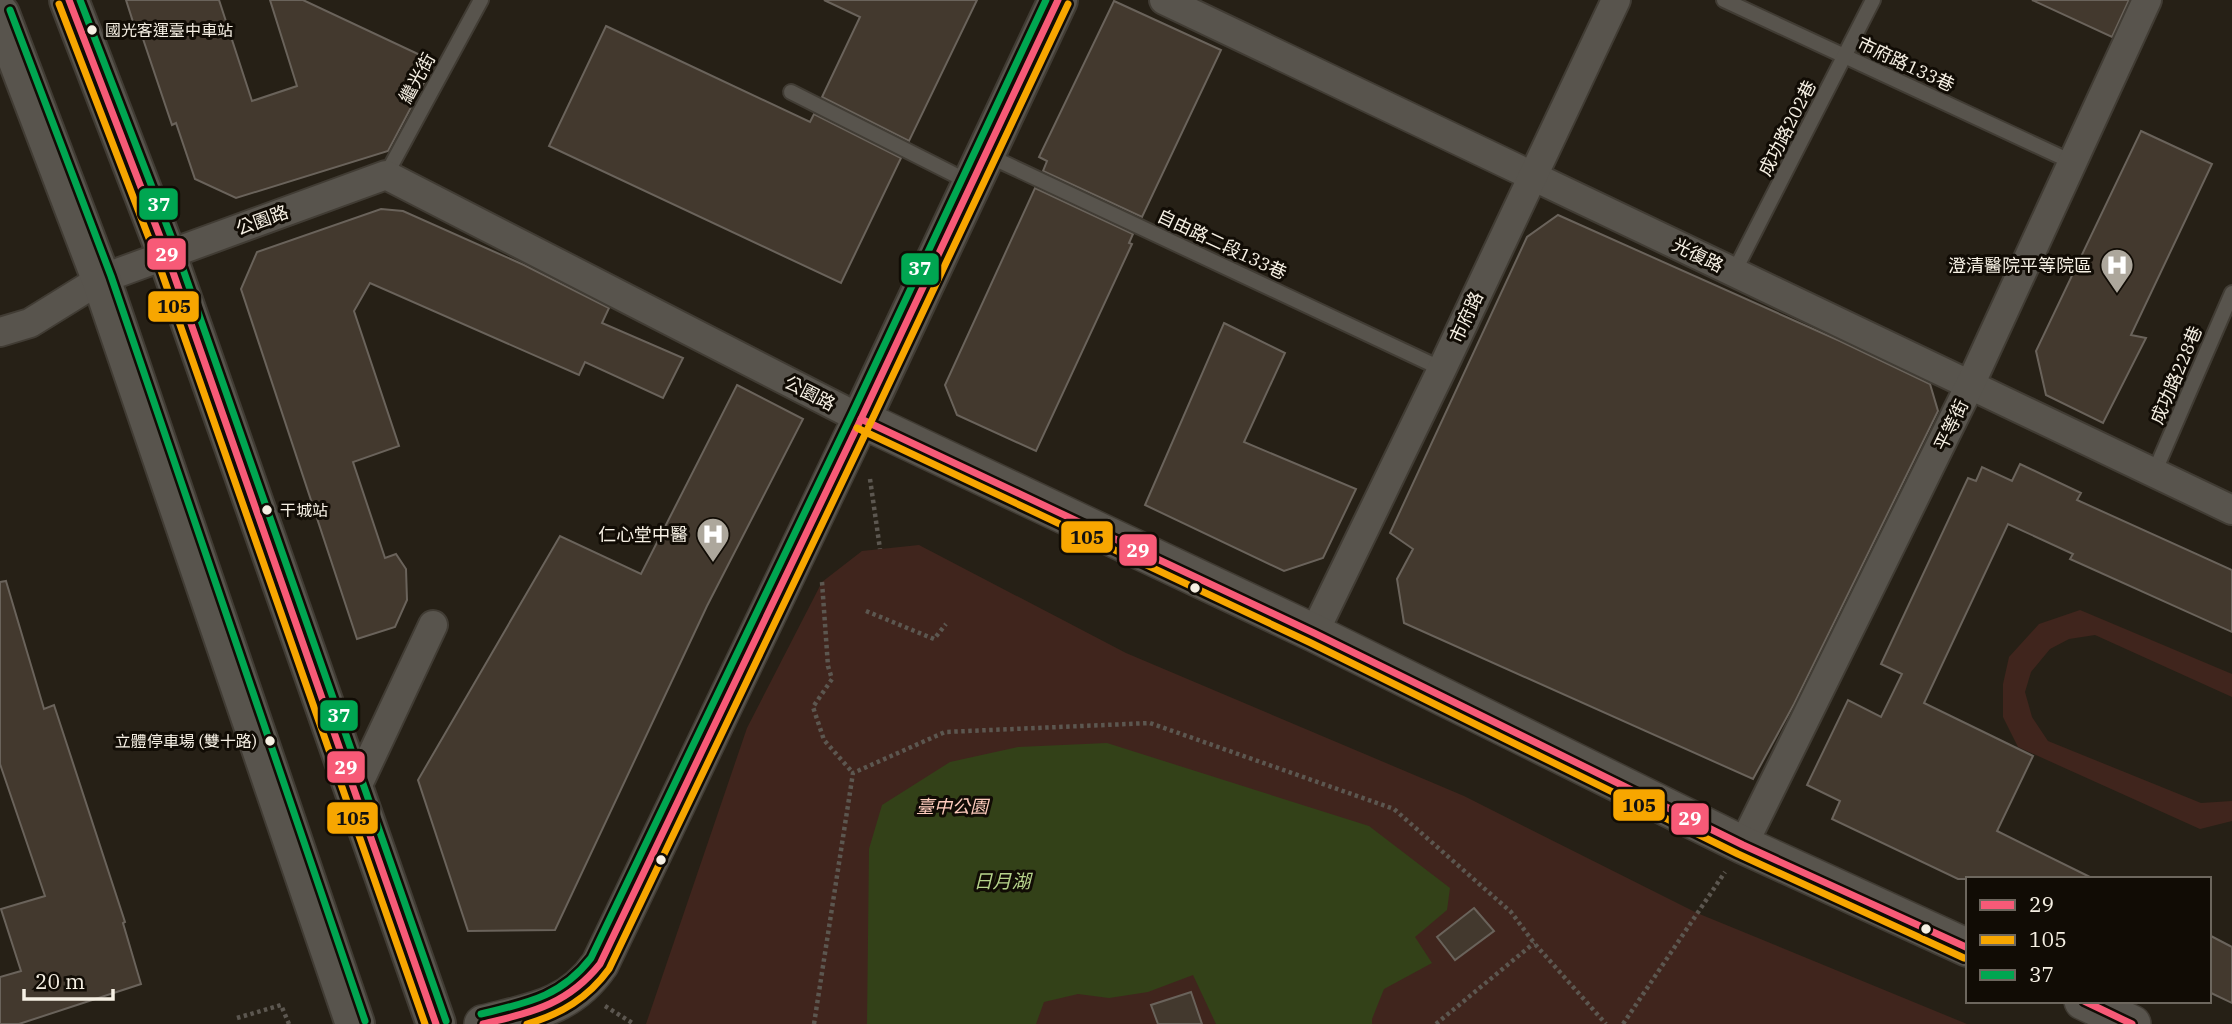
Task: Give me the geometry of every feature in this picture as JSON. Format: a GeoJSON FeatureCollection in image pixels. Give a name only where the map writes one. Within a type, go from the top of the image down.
{"type":"FeatureCollection","features":[{"type":"Feature","properties":{"kind":"main road"},"geometry":{"type":"LineString","coordinates":[[69,0],[167,255],[436,1024]]}},
{"type":"Feature","properties":{"kind":"main road"},"geometry":{"type":"LineString","coordinates":[[861,419],[1058,0]]}},
{"type":"Feature","properties":{"kind":"main road"},"geometry":{"type":"LineString","coordinates":[[0,14],[101,279],[355,1024]]}},
{"type":"Feature","properties":{"kind":"street","name":"光復路"},"geometry":{"type":"LineString","coordinates":[[1164,0],[2232,510]]}},
{"type":"Feature","properties":{"kind":"street","name":"市府路"},"geometry":{"type":"LineString","coordinates":[[1314,634],[1616,0]]}},
{"type":"Feature","properties":{"kind":"street","name":"平等街"},"geometry":{"type":"LineString","coordinates":[[1743,845],[1970,385],[2147,0]]}},
{"type":"Feature","properties":{"kind":"street","name":"公園路"},"geometry":{"type":"LineString","coordinates":[[0,332],[30,323],[101,279],[386,175],[861,419],[1314,634],[1743,845],[1966,947]]}},
{"type":"Feature","properties":{"kind":"street"},"geometry":{"type":"LineString","coordinates":[[483,1024],[547,1008],[579,989],[600,964],[861,419]]}},
{"type":"Feature","properties":{"kind":"street"},"geometry":{"type":"LineString","coordinates":[[355,791],[433,625]]}},
{"type":"Feature","properties":{"kind":"street"},"geometry":{"type":"LineString","coordinates":[[2087,1003],[2132,1024]]}},
{"type":"Feature","properties":{"kind":"lane","name":"繼光街"},"geometry":{"type":"LineString","coordinates":[[386,175],[481,0]]}},
{"type":"Feature","properties":{"kind":"lane","name":"市府路133巷"},"geometry":{"type":"LineString","coordinates":[[1724,0],[2072,162]]}},
{"type":"Feature","properties":{"kind":"lane","name":"成功路202巷"},"geometry":{"type":"LineString","coordinates":[[1734,272],[1873,0]]}},
{"type":"Feature","properties":{"kind":"lane","name":"自由路二段133巷"},"geometry":{"type":"LineString","coordinates":[[791,92],[979,168],[1442,369]]}},
{"type":"Feature","properties":{"kind":"lane","name":"成功路228巷"},"geometry":{"type":"LineString","coordinates":[[2154,473],[2232,293]]}},
{"type":"Feature","properties":{"kind":"path"},"geometry":{"type":"LineString","coordinates":[[869,471],[880,549]]}},
{"type":"Feature","properties":{"kind":"path"},"geometry":{"type":"LineString","coordinates":[[822,582],[828,666],[832,678],[813,707],[824,740],[853,773]]}},
{"type":"Feature","properties":{"kind":"path"},"geometry":{"type":"LineString","coordinates":[[866,611],[934,639],[946,624]]}},
{"type":"Feature","properties":{"kind":"path"},"geometry":{"type":"LineString","coordinates":[[853,773],[945,732],[1150,723],[1394,809],[1511,912],[1534,943],[1606,1024]]}},
{"type":"Feature","properties":{"kind":"path"},"geometry":{"type":"LineString","coordinates":[[814,1024],[853,773]]}},
{"type":"Feature","properties":{"kind":"path"},"geometry":{"type":"LineString","coordinates":[[1623,1024],[1743,845]]}},
{"type":"Feature","properties":{"kind":"path"},"geometry":{"type":"LineString","coordinates":[[1436,1024],[1534,943]]}},
{"type":"Feature","properties":{"kind":"path"},"geometry":{"type":"LineString","coordinates":[[237,1018],[281,1005],[289,1024]]}},
{"type":"Feature","properties":{"kind":"green space","name":"臺中公園"},"geometry":{"type":"Polygon","coordinates":[[[919,545],[1126,653],[1464,796],[1697,913],[1967,1024],[646,1024],[747,728],[822,582],[862,551],[919,545]]]}},
{"type":"Feature","properties":{"kind":"green space"},"geometry":{"type":"Polygon","coordinates":[[[2080,610],[2232,674],[2232,697],[2095,635],[2069,639],[2050,649],[2031,672],[2025,692],[2032,717],[2048,741],[2201,803],[2232,801],[2232,821],[2200,829],[2018,747],[2003,717],[2003,684],[2009,657],[2039,624],[2080,610]]]}},
{"type":"Feature","properties":{"kind":"water","name":"日月湖"},"geometry":{"type":"Polygon","coordinates":[[[1107,743],[1369,826],[1450,888],[1447,910],[1415,937],[1432,963],[1384,989],[1372,1024],[1216,1024],[1193,975],[1148,992],[1109,998],[1078,994],[1044,1002],[1036,1024],[867,1024],[869,849],[882,805],[950,762],[1018,747],[1107,743]]]}},
{"type":"Feature","properties":{"kind":"building"},"geometry":{"type":"Polygon","coordinates":[[[126,0],[219,0],[252,101],[297,86],[270,0],[303,0],[435,62],[388,151],[236,198],[195,179],[176,123],[172,125],[139,27],[135,28],[126,0]]]}},
{"type":"Feature","properties":{"kind":"building"},"geometry":{"type":"Polygon","coordinates":[[[824,0],[977,0],[909,141],[822,97],[860,17],[824,0]]]}},
{"type":"Feature","properties":{"kind":"building"},"geometry":{"type":"Polygon","coordinates":[[[2032,0],[2129,0],[2112,37],[2032,0]]]}},
{"type":"Feature","properties":{"kind":"building"},"geometry":{"type":"Polygon","coordinates":[[[1114,1],[1221,50],[1142,217],[1043,171],[1047,161],[1039,157],[1114,1]]]}},
{"type":"Feature","properties":{"kind":"building"},"geometry":{"type":"Polygon","coordinates":[[[606,26],[810,122],[814,114],[901,158],[841,283],[549,146],[606,26]]]}},
{"type":"Feature","properties":{"kind":"building"},"geometry":{"type":"Polygon","coordinates":[[[2141,131],[2212,164],[2131,335],[2146,338],[2103,423],[2046,395],[2036,351],[2141,131]]]}},
{"type":"Feature","properties":{"kind":"building"},"geometry":{"type":"Polygon","coordinates":[[[1035,188],[1133,234],[1129,243],[1132,244],[1036,451],[957,415],[945,385],[1035,188]]]}},
{"type":"Feature","properties":{"kind":"building"},"geometry":{"type":"Polygon","coordinates":[[[381,209],[403,211],[524,265],[609,308],[602,323],[683,358],[663,398],[585,362],[579,375],[370,283],[354,311],[399,446],[353,462],[385,558],[396,554],[406,569],[407,600],[395,627],[357,639],[241,289],[257,252],[381,209]]]}},
{"type":"Feature","properties":{"kind":"building"},"geometry":{"type":"Polygon","coordinates":[[[1558,215],[1930,384],[1938,411],[1794,704],[1753,779],[1404,623],[1397,579],[1413,549],[1390,533],[1527,237],[1558,215]]]}},
{"type":"Feature","properties":{"kind":"building"},"geometry":{"type":"Polygon","coordinates":[[[1224,323],[1285,353],[1244,442],[1356,489],[1323,558],[1284,571],[1145,505],[1224,323]]]}},
{"type":"Feature","properties":{"kind":"building"},"geometry":{"type":"Polygon","coordinates":[[[737,385],[803,419],[707,606],[555,930],[468,931],[418,780],[560,536],[641,574],[737,385]]]}},
{"type":"Feature","properties":{"kind":"building"},"geometry":{"type":"Polygon","coordinates":[[[2020,464],[2081,493],[2077,500],[2232,570],[2232,632],[2070,559],[2073,554],[2008,524],[1924,703],[2033,756],[1997,831],[2090,877],[1958,879],[1832,819],[1840,801],[1807,785],[1848,700],[1881,717],[1902,674],[1881,664],[1968,478],[1976,481],[1982,467],[2012,481],[2020,464]]]}},
{"type":"Feature","properties":{"kind":"building"},"geometry":{"type":"Polygon","coordinates":[[[6,581],[44,709],[54,705],[125,922],[123,923],[141,984],[19,1024],[0,1024],[0,977],[21,971],[1,909],[45,896],[0,764],[0,582],[6,581]]]}},
{"type":"Feature","properties":{"kind":"building"},"geometry":{"type":"Polygon","coordinates":[[[1474,908],[1494,931],[1455,960],[1437,937],[1474,908]]]}},
{"type":"Feature","properties":{"kind":"building"},"geometry":{"type":"Polygon","coordinates":[[[2211,936],[2232,947],[2232,1003],[2211,993],[2211,936]]]}},
{"type":"Feature","properties":{"kind":"building"},"geometry":{"type":"Polygon","coordinates":[[[1191,992],[1202,1024],[1158,1024],[1151,1005],[1191,992]]]}},
{"type":"Feature","properties":{"kind":"transit line","name":"29"},"geometry":{"type":"LineString","coordinates":[[69,0],[167,255],[436,1024]]}},
{"type":"Feature","properties":{"kind":"transit line","name":"37"},"geometry":{"type":"LineString","coordinates":[[80,0],[177,252],[446,1021]]}},
{"type":"Feature","properties":{"kind":"transit line","name":"37"},"geometry":{"type":"LineString","coordinates":[[481,1014],[528,1002],[555,990],[580,971],[591,958],[852,414],[1046,0]]}},
{"type":"Feature","properties":{"kind":"transit line","name":"29"},"geometry":{"type":"LineString","coordinates":[[483,1024],[548,1005],[575,989],[600,964],[1058,0]]}},
{"type":"Feature","properties":{"kind":"transit line","name":"105"},"geometry":{"type":"LineString","coordinates":[[59,4],[157,259],[425,1024]]}},
{"type":"Feature","properties":{"kind":"transit line","name":"105"},"geometry":{"type":"LineString","coordinates":[[527,1024],[573,1004],[609,969],[1068,4]]}},
{"type":"Feature","properties":{"kind":"transit line","name":"37"},"geometry":{"type":"LineString","coordinates":[[10,10],[111,276],[365,1021]]}},
{"type":"Feature","properties":{"kind":"transit line","name":"29"},"geometry":{"type":"LineString","coordinates":[[861,419],[1314,633],[1743,845],[1966,947]]}},
{"type":"Feature","properties":{"kind":"transit line","name":"105"},"geometry":{"type":"LineString","coordinates":[[857,428],[1309,642],[1738,854],[1964,958]]}},
{"type":"Feature","properties":{"kind":"transit line","name":"29"},"geometry":{"type":"LineString","coordinates":[[2088,1003],[2132,1024]]}},
{"type":"Feature","properties":{"kind":"place","name":"國光客運臺中車站"},"geometry":{"type":"Point","coordinates":[92,30]}},
{"type":"Feature","properties":{"kind":"place","name":"澄清醫院平等院區"},"geometry":{"type":"Point","coordinates":[2117,295]}},
{"type":"Feature","properties":{"kind":"place","name":"干城站"},"geometry":{"type":"Point","coordinates":[267,510]}},
{"type":"Feature","properties":{"kind":"place","name":"仁心堂中醫"},"geometry":{"type":"Point","coordinates":[713,564]}},
{"type":"Feature","properties":{"kind":"place","name":"立體停車場 (雙十路)"},"geometry":{"type":"Point","coordinates":[270,741]}}]}
